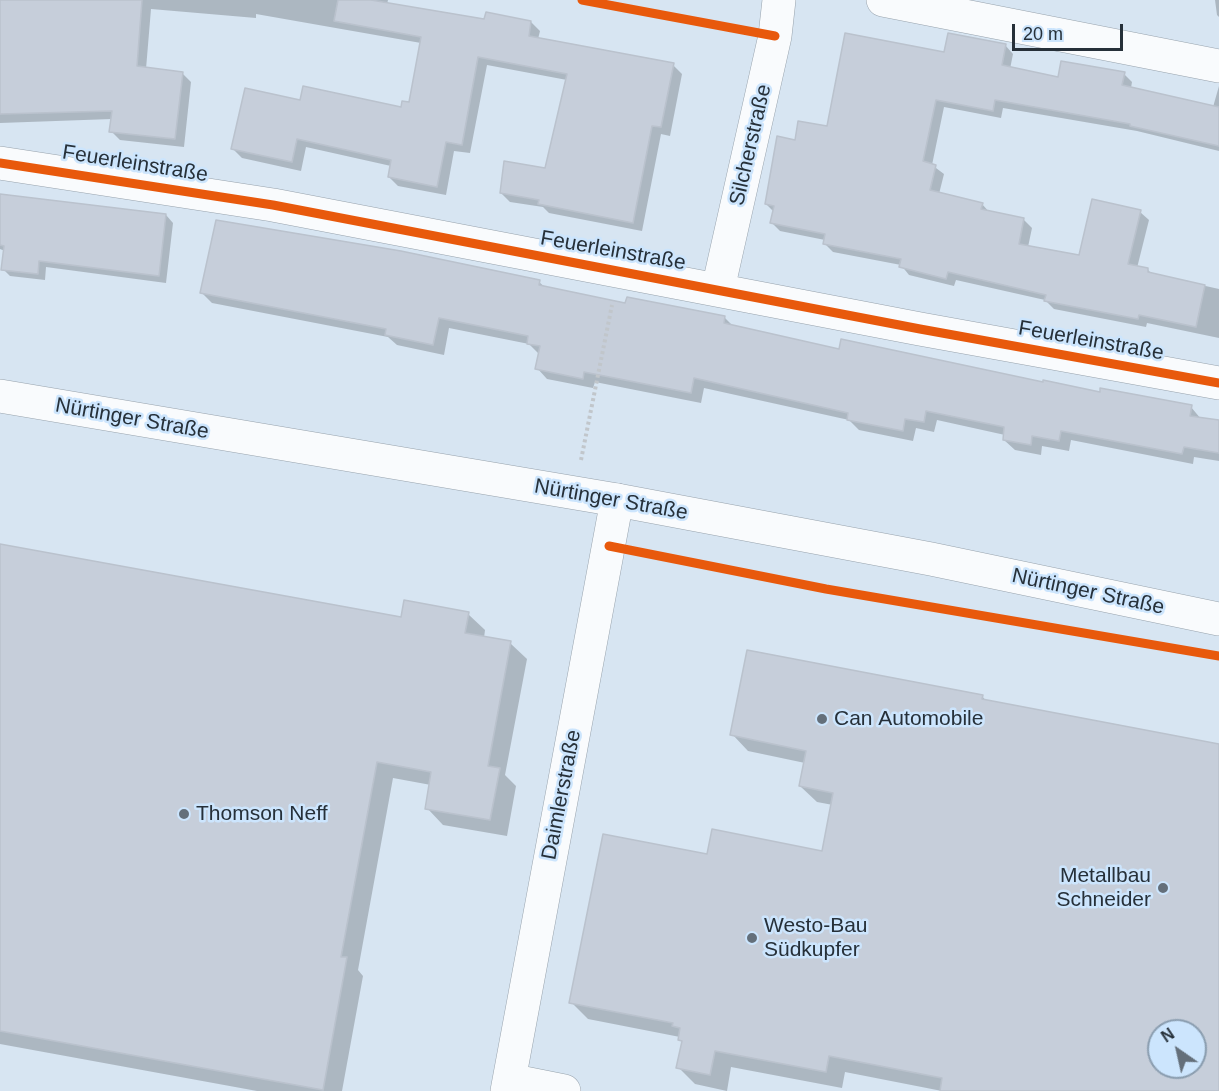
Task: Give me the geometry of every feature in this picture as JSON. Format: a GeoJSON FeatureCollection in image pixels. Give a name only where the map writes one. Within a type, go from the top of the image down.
{"type":"FeatureCollection","features":[{"type":"Feature","properties":{"kind":"street","name":"Silcherstraße"},"geometry":{"type":"LineString","coordinates":[[718,289],[775,36],[779,0]]}},
{"type":"Feature","properties":{"kind":"street"},"geometry":{"type":"LineString","coordinates":[[883,0],[1219,66]]}},
{"type":"Feature","properties":{"kind":"street","name":"Feuerleinstraße"},"geometry":{"type":"LineString","coordinates":[[0,163],[273,205],[920,329],[1219,383]]}},
{"type":"Feature","properties":{"kind":"street","name":"Nürtinger Straße"},"geometry":{"type":"LineString","coordinates":[[0,396],[617,500],[931,560],[1219,619]]}},
{"type":"Feature","properties":{"kind":"street","name":"Daimlerstraße"},"geometry":{"type":"LineString","coordinates":[[508,1086],[617,500]]}},
{"type":"Feature","properties":{"kind":"street"},"geometry":{"type":"LineString","coordinates":[[508,1086],[564,1091]]}},
{"type":"Feature","properties":{"kind":"path"},"geometry":{"type":"LineString","coordinates":[[582,0],[775,36]]}},
{"type":"Feature","properties":{"kind":"path"},"geometry":{"type":"LineString","coordinates":[[574,493],[619,272]]}},
{"type":"Feature","properties":{"kind":"building"},"geometry":{"type":"Polygon","coordinates":[[[0,0],[142,0],[137,66],[183,72],[175,139],[109,132],[112,111],[0,114],[0,0]]]}},
{"type":"Feature","properties":{"kind":"building"},"geometry":{"type":"Polygon","coordinates":[[[338,0],[371,0],[484,19],[486,12],[531,21],[529,36],[674,63],[661,127],[652,126],[633,223],[538,204],[539,200],[500,193],[504,161],[545,168],[567,74],[478,57],[462,145],[446,142],[437,187],[388,177],[391,160],[297,139],[292,162],[231,149],[245,88],[300,100],[303,86],[401,107],[402,101],[409,102],[421,37],[334,21],[338,0]]]}},
{"type":"Feature","properties":{"kind":"building"},"geometry":{"type":"Polygon","coordinates":[[[845,33],[944,52],[948,33],[1006,44],[1002,65],[1058,77],[1061,61],[1125,72],[1122,85],[1219,107],[1219,146],[1130,126],[1130,124],[995,100],[993,111],[936,100],[923,161],[936,165],[930,190],[983,203],[981,209],[1024,218],[1019,244],[1079,255],[1092,199],[1141,210],[1128,264],[1148,268],[1148,272],[1205,285],[1196,327],[1139,315],[1138,319],[1044,301],[1046,295],[948,272],[946,279],[899,267],[901,259],[823,244],[825,234],[770,223],[774,206],[765,204],[777,136],[795,140],[798,121],[827,126],[845,33]]]}},
{"type":"Feature","properties":{"kind":"building"},"geometry":{"type":"Polygon","coordinates":[[[0,194],[166,214],[159,276],[39,261],[38,274],[1,270],[4,246],[0,245],[0,194]]]}},
{"type":"Feature","properties":{"kind":"building"},"geometry":{"type":"Polygon","coordinates":[[[216,220],[401,251],[540,280],[539,285],[625,303],[627,297],[725,316],[724,323],[839,349],[841,339],[1043,382],[1043,380],[1100,392],[1100,388],[1192,405],[1190,416],[1219,420],[1219,453],[1184,447],[1182,454],[1061,431],[1059,441],[1032,436],[1031,445],[1003,440],[1004,427],[926,411],[924,422],[905,419],[903,431],[847,420],[848,413],[694,378],[691,393],[584,372],[583,379],[535,369],[540,346],[527,344],[528,336],[439,318],[433,345],[385,335],[386,329],[200,293],[216,220]]]}},
{"type":"Feature","properties":{"kind":"building","name":"Thomson Neff"},"geometry":{"type":"Polygon","coordinates":[[[0,544],[401,617],[404,600],[469,612],[465,633],[511,641],[488,766],[500,768],[490,820],[425,809],[431,772],[377,762],[341,957],[347,957],[323,1090],[0,1031],[0,544]]]}},
{"type":"Feature","properties":{"kind":"building"},"geometry":{"type":"Polygon","coordinates":[[[747,650],[983,695],[982,699],[1219,744],[1219,1091],[940,1091],[942,1078],[829,1056],[826,1072],[715,1051],[710,1075],[676,1068],[682,1041],[678,1040],[680,1028],[672,1026],[673,1023],[569,1003],[603,834],[707,854],[712,829],[822,851],[833,793],[799,786],[806,751],[730,735],[747,650]]]}},
{"type":"Feature","properties":{"kind":"cycle path"},"geometry":{"type":"LineString","coordinates":[[582,0],[775,36]]}},
{"type":"Feature","properties":{"kind":"cycle path"},"geometry":{"type":"LineString","coordinates":[[0,163],[273,205],[920,329],[1219,383]]}},
{"type":"Feature","properties":{"kind":"cycle path"},"geometry":{"type":"LineString","coordinates":[[609,546],[826,589],[1219,656]]}},
{"type":"Feature","properties":{"kind":"place","name":"Can Automobile"},"geometry":{"type":"Point","coordinates":[822,719]}},
{"type":"Feature","properties":{"kind":"place","name":"Thomson Neff"},"geometry":{"type":"Point","coordinates":[184,814]}},
{"type":"Feature","properties":{"kind":"place","name":"Metallbau Schneider"},"geometry":{"type":"Point","coordinates":[1163,888]}},
{"type":"Feature","properties":{"kind":"place","name":"Westo-Bau Südkupfer"},"geometry":{"type":"Point","coordinates":[752,938]}}]}
